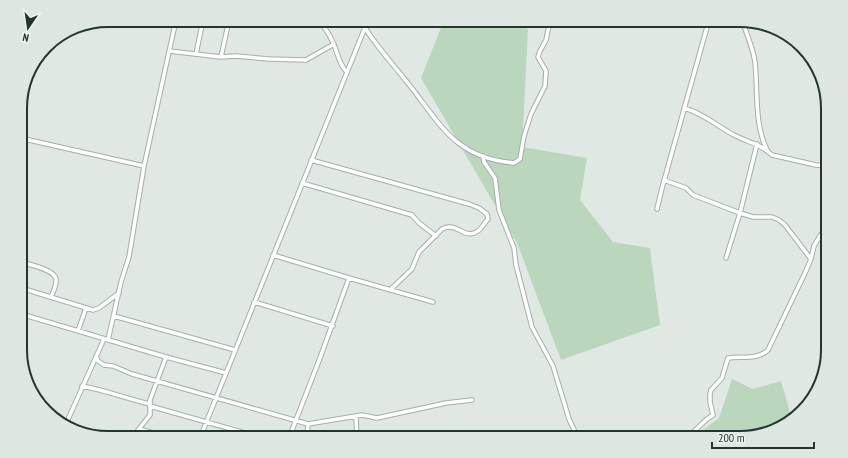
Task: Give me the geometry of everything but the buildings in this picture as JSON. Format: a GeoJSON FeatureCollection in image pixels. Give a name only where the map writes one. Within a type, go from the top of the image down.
{"type":"FeatureCollection","features":[{"type":"Feature","properties":{"kind":"street"},"geometry":{"type":"LineString","coordinates":[[68,420],[96,356],[106,339],[114,316],[129,257],[144,166],[174,27]]}},
{"type":"Feature","properties":{"kind":"street"},"geometry":{"type":"LineString","coordinates":[[196,54],[202,27]]}},
{"type":"Feature","properties":{"kind":"street"},"geometry":{"type":"LineString","coordinates":[[221,57],[227,27]]}},
{"type":"Feature","properties":{"kind":"street"},"geometry":{"type":"LineString","coordinates":[[324,27],[334,44],[342,67],[346,71]]}},
{"type":"Feature","properties":{"kind":"street"},"geometry":{"type":"LineString","coordinates":[[203,431],[364,27]]}},
{"type":"Feature","properties":{"kind":"street"},"geometry":{"type":"LineString","coordinates":[[365,27],[379,49],[407,82],[437,122],[452,138],[468,151],[510,162],[516,162],[520,159],[524,136],[531,114],[545,86],[546,71],[538,57],[546,40],[549,27]]}},
{"type":"Feature","properties":{"kind":"street"},"geometry":{"type":"LineString","coordinates":[[657,209],[707,27]]}},
{"type":"Feature","properties":{"kind":"street"},"geometry":{"type":"LineString","coordinates":[[745,27],[755,60],[759,120],[761,134],[767,150]]}},
{"type":"Feature","properties":{"kind":"street"},"geometry":{"type":"LineString","coordinates":[[169,51],[221,57],[236,56],[306,60],[334,44]]}},
{"type":"Feature","properties":{"kind":"street"},"geometry":{"type":"LineString","coordinates":[[684,108],[692,110],[734,135],[757,144],[772,155],[785,159],[821,165]]}},
{"type":"Feature","properties":{"kind":"street"},"geometry":{"type":"LineString","coordinates":[[27,140],[144,166]]}},
{"type":"Feature","properties":{"kind":"street"},"geometry":{"type":"LineString","coordinates":[[726,258],[740,213],[757,144]]}},
{"type":"Feature","properties":{"kind":"street"},"geometry":{"type":"LineString","coordinates":[[483,156],[484,162],[495,178],[499,210],[514,248],[516,265],[529,310],[532,327],[553,366],[569,419],[575,431]]}},
{"type":"Feature","properties":{"kind":"street"},"geometry":{"type":"LineString","coordinates":[[311,160],[469,204],[488,214],[488,218],[476,232],[468,234],[453,227],[442,229],[419,252],[412,269],[390,290]]}},
{"type":"Feature","properties":{"kind":"street"},"geometry":{"type":"LineString","coordinates":[[664,180],[681,185],[693,194],[740,213],[753,217],[772,217],[779,220],[785,225],[811,259]]}},
{"type":"Feature","properties":{"kind":"street"},"geometry":{"type":"LineString","coordinates":[[302,183],[412,215],[419,223],[436,236]]}},
{"type":"Feature","properties":{"kind":"street"},"geometry":{"type":"LineString","coordinates":[[695,431],[713,414],[710,402],[711,390],[722,378],[728,358],[758,356],[768,350],[776,336],[811,259],[814,246],[821,235]]}},
{"type":"Feature","properties":{"kind":"street"},"geometry":{"type":"LineString","coordinates":[[273,255],[433,302]]}},
{"type":"Feature","properties":{"kind":"street"},"geometry":{"type":"LineString","coordinates":[[27,264],[46,269],[54,274],[56,283],[51,297]]}},
{"type":"Feature","properties":{"kind":"street"},"geometry":{"type":"LineString","coordinates":[[291,431],[309,388],[349,278]]}},
{"type":"Feature","properties":{"kind":"street"},"geometry":{"type":"LineString","coordinates":[[27,290],[94,310],[119,293]]}},
{"type":"Feature","properties":{"kind":"street"},"geometry":{"type":"LineString","coordinates":[[254,302],[332,326]]}},
{"type":"Feature","properties":{"kind":"street"},"geometry":{"type":"LineString","coordinates":[[78,331],[86,308]]}},
{"type":"Feature","properties":{"kind":"street"},"geometry":{"type":"LineString","coordinates":[[27,316],[166,357],[226,373]]}},
{"type":"Feature","properties":{"kind":"street"},"geometry":{"type":"LineString","coordinates":[[114,316],[235,350]]}},
{"type":"Feature","properties":{"kind":"street"},"geometry":{"type":"LineString","coordinates":[[96,356],[98,361],[104,365],[112,366],[132,374],[308,424],[356,416],[377,418],[446,403],[472,400]]}},
{"type":"Feature","properties":{"kind":"street"},"geometry":{"type":"LineString","coordinates":[[146,431],[139,429],[150,415],[150,400],[166,357]]}},
{"type":"Feature","properties":{"kind":"street"},"geometry":{"type":"LineString","coordinates":[[82,386],[239,431]]}},
{"type":"Feature","properties":{"kind":"street"},"geometry":{"type":"LineString","coordinates":[[356,416],[356,431]]}},
{"type":"Feature","properties":{"kind":"street"},"geometry":{"type":"LineString","coordinates":[[308,424],[308,431]]}},
{"type":"Feature","properties":{"kind":"green space"},"geometry":{"type":"Polygon","coordinates":[[[441,27],[526,27],[528,30],[522,147],[587,158],[580,200],[613,242],[650,248],[660,325],[561,360],[517,243],[421,78],[441,27]]]}},
{"type":"Feature","properties":{"kind":"green space"},"geometry":{"type":"Polygon","coordinates":[[[732,379],[753,389],[781,381],[790,413],[776,423],[766,427],[745,431],[701,431],[719,418],[732,379]]]}}]}
